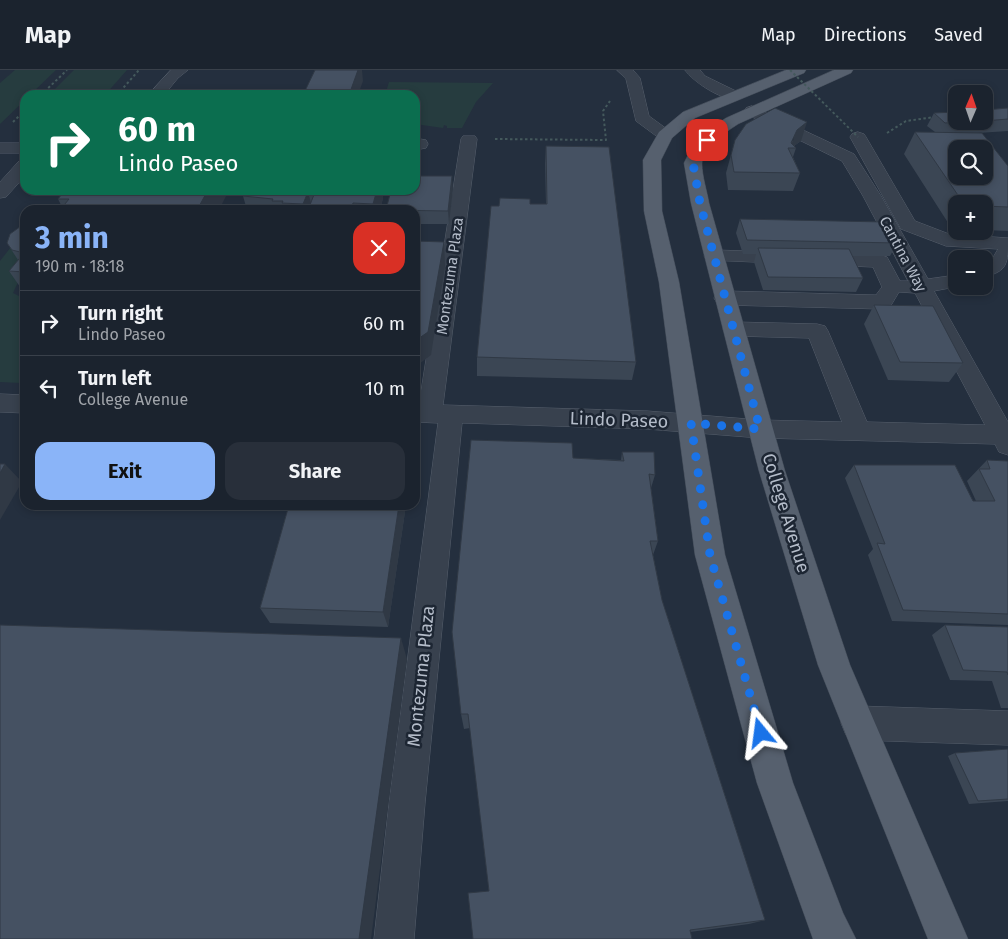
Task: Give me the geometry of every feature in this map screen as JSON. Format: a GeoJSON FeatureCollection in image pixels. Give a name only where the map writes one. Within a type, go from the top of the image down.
{"type":"FeatureCollection","features":[{"type":"Feature","properties":{"kind":"main road"},"geometry":{"type":"LineString","coordinates":[[799,70],[690,115],[665,135],[652,160],[653,211],[669,282],[710,555],[775,783],[828,926],[836,939]]}},
{"type":"Feature","properties":{"kind":"main road","name":"College Avenue"},"geometry":{"type":"LineString","coordinates":[[846,70],[752,111],[715,132],[699,149],[693,163],[700,203],[760,429],[834,664],[948,939]]}},
{"type":"Feature","properties":{"kind":"street"},"geometry":{"type":"LineString","coordinates":[[160,90],[173,75],[181,70]]}},
{"type":"Feature","properties":{"kind":"street"},"geometry":{"type":"LineString","coordinates":[[624,70],[633,78],[642,118],[665,135]]}},
{"type":"Feature","properties":{"kind":"street"},"geometry":{"type":"LineString","coordinates":[[692,70],[700,79],[735,96]]}},
{"type":"Feature","properties":{"kind":"street","name":"Cantina Way"},"geometry":{"type":"LineString","coordinates":[[752,111],[848,158],[872,196],[1005,440]]}},
{"type":"Feature","properties":{"kind":"street"},"geometry":{"type":"LineString","coordinates":[[858,137],[908,225],[946,240],[1008,244]]}},
{"type":"Feature","properties":{"kind":"street","name":"Montezuma Plaza"},"geometry":{"type":"LineString","coordinates":[[394,939],[410,644],[432,413],[469,139]]}},
{"type":"Feature","properties":{"kind":"street"},"geometry":{"type":"LineString","coordinates":[[0,148],[20,148]]}},
{"type":"Feature","properties":{"kind":"street"},"geometry":{"type":"LineString","coordinates":[[0,193],[20,171]]}},
{"type":"Feature","properties":{"kind":"street"},"geometry":{"type":"LineString","coordinates":[[714,256],[880,261],[892,287]]}},
{"type":"Feature","properties":{"kind":"street"},"geometry":{"type":"LineString","coordinates":[[892,287],[921,287],[948,282]]}},
{"type":"Feature","properties":{"kind":"street"},"geometry":{"type":"LineString","coordinates":[[725,298],[882,302],[892,287]]}},
{"type":"Feature","properties":{"kind":"street"},"geometry":{"type":"LineString","coordinates":[[734,330],[817,331],[859,432]]}},
{"type":"Feature","properties":{"kind":"street"},"geometry":{"type":"LineString","coordinates":[[0,403],[20,404]]}},
{"type":"Feature","properties":{"kind":"street","name":"Lindo Paseo"},"geometry":{"type":"LineString","coordinates":[[432,413],[691,423],[760,429],[1005,440]]}},
{"type":"Feature","properties":{"kind":"street"},"geometry":{"type":"LineString","coordinates":[[858,723],[1008,728]]}},
{"type":"Feature","properties":{"kind":"path"},"geometry":{"type":"LineString","coordinates":[[46,90],[67,70]]}},
{"type":"Feature","properties":{"kind":"path"},"geometry":{"type":"LineString","coordinates":[[121,90],[139,70]]}},
{"type":"Feature","properties":{"kind":"path"},"geometry":{"type":"LineString","coordinates":[[790,70],[858,137]]}},
{"type":"Feature","properties":{"kind":"path"},"geometry":{"type":"LineString","coordinates":[[469,139],[606,140],[603,111],[614,96]]}},
{"type":"Feature","properties":{"kind":"path"},"geometry":{"type":"LineString","coordinates":[[883,136],[906,121],[940,116]]}},
{"type":"Feature","properties":{"kind":"green space"},"geometry":{"type":"Polygon","coordinates":[[[15,70],[56,70],[35,90],[20,90],[20,105],[0,124],[0,83],[15,70]]]}},
{"type":"Feature","properties":{"kind":"green space"},"geometry":{"type":"Polygon","coordinates":[[[74,70],[127,70],[109,90],[54,90],[74,70]]]}},
{"type":"Feature","properties":{"kind":"green space"},"geometry":{"type":"Polygon","coordinates":[[[389,82],[493,83],[476,102],[462,128],[447,128],[444,125],[443,128],[420,125],[420,90],[387,90],[389,82]]]}},
{"type":"Feature","properties":{"kind":"green space"},"geometry":{"type":"Polygon","coordinates":[[[18,238],[20,246],[20,278],[13,293],[20,296],[20,383],[0,382],[0,261],[18,238]]]}},
{"type":"Feature","properties":{"kind":"building"},"geometry":{"type":"Polygon","coordinates":[[[315,70],[358,70],[351,90],[305,90],[315,70]]]}},
{"type":"Feature","properties":{"kind":"building"},"geometry":{"type":"Polygon","coordinates":[[[775,108],[807,122],[797,130],[791,143],[796,148],[788,148],[800,173],[734,172],[731,155],[735,140],[746,124],[775,108]]]}},
{"type":"Feature","properties":{"kind":"building"},"geometry":{"type":"Polygon","coordinates":[[[1008,108],[1008,119],[993,120],[993,109],[1008,108]]]}},
{"type":"Feature","properties":{"kind":"building"},"geometry":{"type":"Polygon","coordinates":[[[948,112],[948,123],[945,123],[934,113],[948,112]]]}},
{"type":"Feature","properties":{"kind":"building"},"geometry":{"type":"Polygon","coordinates":[[[915,132],[982,133],[988,140],[948,140],[948,180],[915,132]]]}},
{"type":"Feature","properties":{"kind":"building"},"geometry":{"type":"Polygon","coordinates":[[[546,146],[609,147],[636,362],[477,357],[491,206],[499,206],[500,198],[530,199],[530,204],[547,204],[546,146]]]}},
{"type":"Feature","properties":{"kind":"building"},"geometry":{"type":"Polygon","coordinates":[[[993,147],[1008,166],[1008,207],[993,206],[993,195],[958,195],[951,185],[993,185],[993,147]]]}},
{"type":"Feature","properties":{"kind":"building"},"geometry":{"type":"Polygon","coordinates":[[[420,176],[452,176],[448,211],[420,211],[420,205],[387,205],[390,195],[420,195],[420,176]]]}},
{"type":"Feature","properties":{"kind":"building"},"geometry":{"type":"Polygon","coordinates":[[[61,195],[205,195],[200,205],[64,205],[69,199],[58,199],[61,195]]]}},
{"type":"Feature","properties":{"kind":"building"},"geometry":{"type":"Polygon","coordinates":[[[307,195],[303,204],[282,203],[283,201],[272,201],[273,199],[243,196],[307,195]]]}},
{"type":"Feature","properties":{"kind":"building"},"geometry":{"type":"Polygon","coordinates":[[[314,195],[376,195],[373,204],[310,205],[314,195]]]}},
{"type":"Feature","properties":{"kind":"building"},"geometry":{"type":"Polygon","coordinates":[[[740,219],[885,222],[897,243],[747,240],[740,219]]]}},
{"type":"Feature","properties":{"kind":"building"},"geometry":{"type":"Polygon","coordinates":[[[20,227],[20,252],[12,250],[7,243],[10,234],[20,227]]]}},
{"type":"Feature","properties":{"kind":"building"},"geometry":{"type":"Polygon","coordinates":[[[420,241],[444,242],[428,332],[420,338],[420,241]]]}},
{"type":"Feature","properties":{"kind":"building"},"geometry":{"type":"Polygon","coordinates":[[[758,248],[849,249],[863,278],[768,277],[758,248]]]}},
{"type":"Feature","properties":{"kind":"building"},"geometry":{"type":"Polygon","coordinates":[[[20,258],[20,272],[9,271],[20,258]]]}},
{"type":"Feature","properties":{"kind":"building"},"geometry":{"type":"Polygon","coordinates":[[[874,305],[933,306],[963,363],[900,362],[874,305]]]}},
{"type":"Feature","properties":{"kind":"building"},"geometry":{"type":"Polygon","coordinates":[[[471,440],[572,443],[573,458],[624,461],[622,452],[654,452],[655,475],[649,474],[658,541],[650,541],[662,600],[765,920],[690,930],[692,939],[473,939],[468,893],[489,891],[468,714],[461,714],[452,632],[471,440]]]}},
{"type":"Feature","properties":{"kind":"building"},"geometry":{"type":"Polygon","coordinates":[[[987,460],[1008,461],[1008,614],[903,610],[877,543],[885,544],[854,465],[955,465],[973,501],[995,501],[979,469],[990,469],[987,460]]]}},
{"type":"Feature","properties":{"kind":"building"},"geometry":{"type":"Polygon","coordinates":[[[0,464],[5,464],[0,473],[0,464]]]}},
{"type":"Feature","properties":{"kind":"building"},"geometry":{"type":"Polygon","coordinates":[[[288,510],[398,510],[383,612],[260,608],[288,510]]]}},
{"type":"Feature","properties":{"kind":"building"},"geometry":{"type":"Polygon","coordinates":[[[0,625],[401,638],[359,939],[0,939],[0,625]]]}},
{"type":"Feature","properties":{"kind":"building"},"geometry":{"type":"Polygon","coordinates":[[[945,625],[1008,627],[1008,675],[1007,672],[963,670],[945,625]]]}},
{"type":"Feature","properties":{"kind":"building"},"geometry":{"type":"Polygon","coordinates":[[[1008,749],[1008,799],[978,801],[955,753],[1008,749]]]}},
{"type":"Feature","properties":{"kind":"route"},"geometry":{"type":"LineString","coordinates":[[707,140],[699,149],[693,163],[700,203],[760,429],[691,423],[710,555],[761,733]]}}]}
